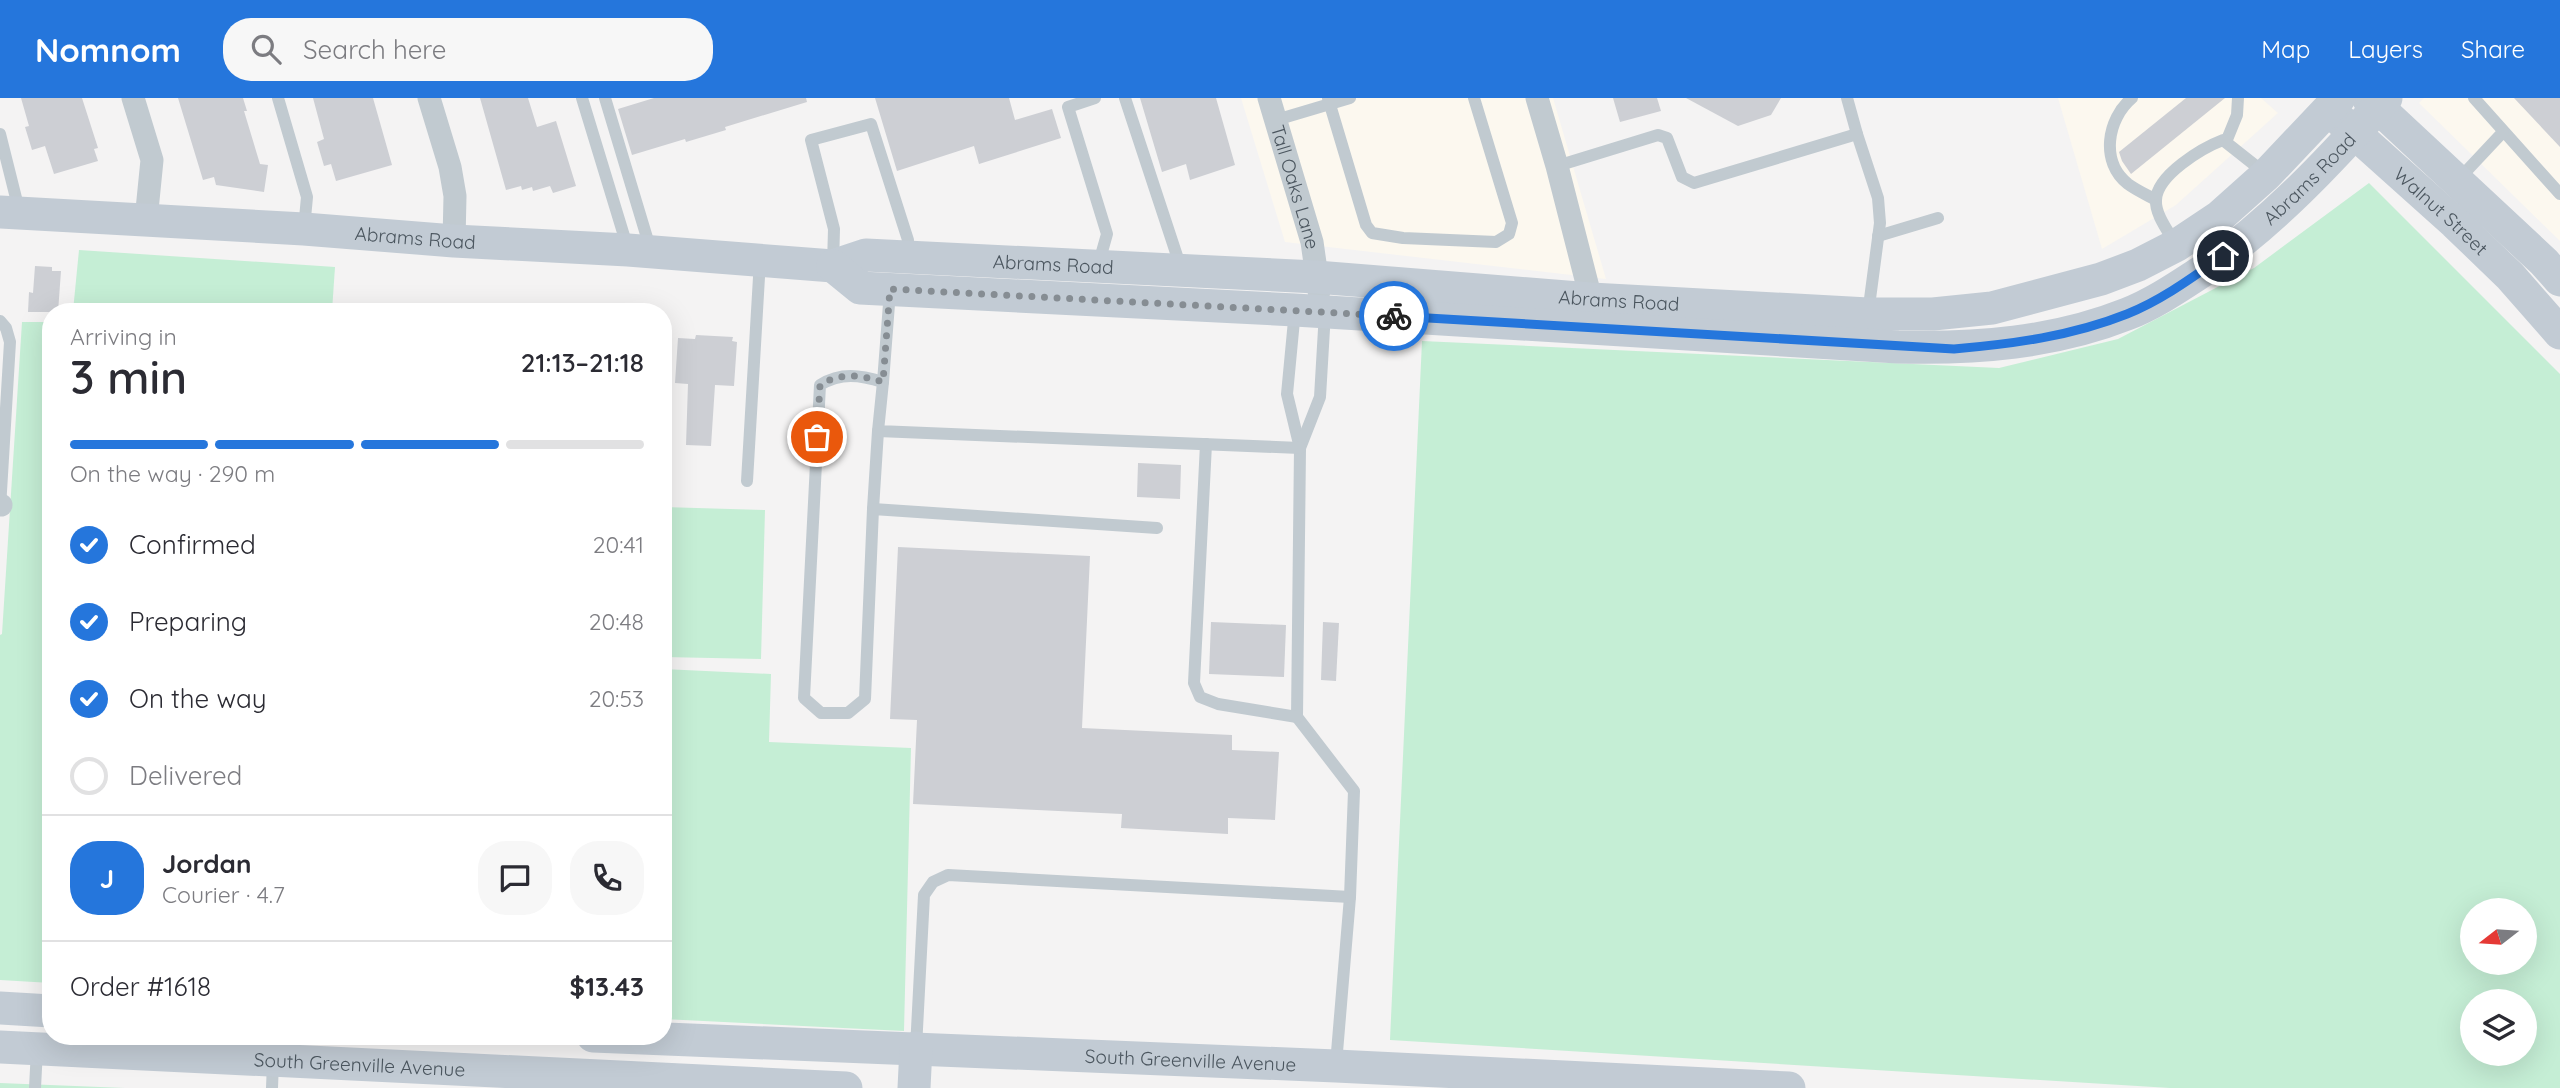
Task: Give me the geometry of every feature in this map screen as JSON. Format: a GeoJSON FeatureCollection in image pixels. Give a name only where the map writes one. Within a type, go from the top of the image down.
{"type":"FeatureCollection","features":[{"type":"Feature","properties":{"kind":"main road","name":"Abrams Road"},"geometry":{"type":"LineString","coordinates":[[833,265],[860,288],[1310,311],[1590,314],[1867,330],[1954,349],[2002,345],[2082,329],[2129,313],[2175,289],[2236,247],[2295,197],[2355,133],[2377,101]]}},
{"type":"Feature","properties":{"kind":"main road","name":"Walnut Street"},"geometry":{"type":"LineString","coordinates":[[2377,101],[2560,280]]}},
{"type":"Feature","properties":{"kind":"main road","name":"Abrams Road"},"geometry":{"type":"LineString","coordinates":[[1867,330],[1933,314],[1992,308],[2101,279],[2138,265],[2177,245],[2219,216],[2266,175],[2327,102]]}},
{"type":"Feature","properties":{"kind":"main road","name":"Walnut Street"},"geometry":{"type":"LineString","coordinates":[[2327,102],[2355,133],[2510,276],[2560,333]]}},
{"type":"Feature","properties":{"kind":"main road","name":"Abrams Road"},"geometry":{"type":"LineString","coordinates":[[10,213],[640,250],[833,265],[866,255],[1316,278],[1590,314]]}},
{"type":"Feature","properties":{"kind":"main road"},"geometry":{"type":"LineString","coordinates":[[0,1008],[42,1010]]}},
{"type":"Feature","properties":{"kind":"main road"},"geometry":{"type":"LineString","coordinates":[[37,1049],[42,1021]]}},
{"type":"Feature","properties":{"kind":"main road","name":"South Greenville Avenue"},"geometry":{"type":"LineString","coordinates":[[672,1039],[916,1048],[1335,1077],[1789,1088]]}},
{"type":"Feature","properties":{"kind":"main road","name":"South Greenville Avenue"},"geometry":{"type":"LineString","coordinates":[[0,1047],[266,1062],[846,1088]]}},
{"type":"Feature","properties":{"kind":"main road"},"geometry":{"type":"LineString","coordinates":[[914,1088],[916,1048]]}},
{"type":"Feature","properties":{"kind":"street"},"geometry":{"type":"LineString","coordinates":[[133,98],[152,160],[146,220]]}},
{"type":"Feature","properties":{"kind":"street"},"geometry":{"type":"LineString","coordinates":[[429,98],[450,167],[455,197],[454,241]]}},
{"type":"Feature","properties":{"kind":"street","name":"Tall Oaks Lane"},"geometry":{"type":"LineString","coordinates":[[1269,98],[1312,242],[1316,278],[1310,311]]}},
{"type":"Feature","properties":{"kind":"street"},"geometry":{"type":"LineString","coordinates":[[1537,98],[1557,166],[1590,314]]}},
{"type":"Feature","properties":{"kind":"lane"},"geometry":{"type":"LineString","coordinates":[[278,98],[307,197],[304,229]]}},
{"type":"Feature","properties":{"kind":"lane"},"geometry":{"type":"LineString","coordinates":[[582,98],[640,250]]}},
{"type":"Feature","properties":{"kind":"lane"},"geometry":{"type":"LineString","coordinates":[[605,98],[640,250]]}},
{"type":"Feature","properties":{"kind":"lane"},"geometry":{"type":"LineString","coordinates":[[1095,98],[1068,107],[1107,234],[1098,266]]}},
{"type":"Feature","properties":{"kind":"lane"},"geometry":{"type":"LineString","coordinates":[[1125,98],[1177,256],[1175,271]]}},
{"type":"Feature","properties":{"kind":"lane"},"geometry":{"type":"LineString","coordinates":[[1276,120],[1329,101],[1350,98]]}},
{"type":"Feature","properties":{"kind":"lane"},"geometry":{"type":"LineString","coordinates":[[1329,101],[1366,225],[1372,233],[1403,238],[1496,242],[1509,234],[1512,223],[1475,98]]}},
{"type":"Feature","properties":{"kind":"lane"},"geometry":{"type":"LineString","coordinates":[[1847,98],[1878,198],[1880,223],[1867,330]]}},
{"type":"Feature","properties":{"kind":"lane"},"geometry":{"type":"LineString","coordinates":[[2132,98],[2112,125],[2108,152],[2115,169],[2126,183],[2156,200]]}},
{"type":"Feature","properties":{"kind":"lane"},"geometry":{"type":"LineString","coordinates":[[2226,142],[2237,115],[2238,98]]}},
{"type":"Feature","properties":{"kind":"lane"},"geometry":{"type":"LineString","coordinates":[[2474,98],[2560,194]]}},
{"type":"Feature","properties":{"kind":"lane"},"geometry":{"type":"LineString","coordinates":[[833,265],[834,229],[811,140],[871,124],[908,240],[906,257]]}},
{"type":"Feature","properties":{"kind":"lane"},"geometry":{"type":"LineString","coordinates":[[2457,180],[2503,132]]}},
{"type":"Feature","properties":{"kind":"lane"},"geometry":{"type":"LineString","coordinates":[[0,134],[10,213]]}},
{"type":"Feature","properties":{"kind":"lane"},"geometry":{"type":"LineString","coordinates":[[1557,166],[1658,135],[1667,138],[1682,177],[1694,183],[1857,134]]}},
{"type":"Feature","properties":{"kind":"lane"},"geometry":{"type":"LineString","coordinates":[[2177,245],[2157,210],[2156,200],[2158,191],[2172,170],[2220,141],[2226,142],[2266,175]]}},
{"type":"Feature","properties":{"kind":"lane"},"geometry":{"type":"LineString","coordinates":[[1878,236],[1938,218]]}},
{"type":"Feature","properties":{"kind":"lane"},"geometry":{"type":"LineString","coordinates":[[747,481],[760,260]]}},
{"type":"Feature","properties":{"kind":"lane"},"geometry":{"type":"LineString","coordinates":[[883,382],[865,376],[834,376],[820,385],[804,698],[821,713],[848,713],[865,699],[873,509],[878,431],[883,382],[890,289]]}},
{"type":"Feature","properties":{"kind":"lane"},"geometry":{"type":"LineString","coordinates":[[1310,311],[1287,394],[1300,448],[1297,717],[1354,791],[1350,897],[1335,1077]]}},
{"type":"Feature","properties":{"kind":"lane"},"geometry":{"type":"LineString","coordinates":[[1300,448],[1320,397],[1310,311]]}},
{"type":"Feature","properties":{"kind":"lane"},"geometry":{"type":"LineString","coordinates":[[0,321],[6,328],[10,342],[0,515]]}},
{"type":"Feature","properties":{"kind":"lane"},"geometry":{"type":"LineString","coordinates":[[878,431],[1300,448]]}},
{"type":"Feature","properties":{"kind":"lane"},"geometry":{"type":"LineString","coordinates":[[1206,444],[1194,683],[1200,697],[1218,704],[1297,717]]}},
{"type":"Feature","properties":{"kind":"lane"},"geometry":{"type":"LineString","coordinates":[[873,509],[1157,528]]}},
{"type":"Feature","properties":{"kind":"lane"},"geometry":{"type":"LineString","coordinates":[[916,1048],[924,895],[933,882],[948,875],[1350,897]]}},
{"type":"Feature","properties":{"kind":"lane"},"geometry":{"type":"LineString","coordinates":[[35,1088],[37,1049]]}},
{"type":"Feature","properties":{"kind":"shaded area"},"geometry":{"type":"Polygon","coordinates":[[[1241,98],[1553,98],[1606,279],[1285,242],[1241,98]]]}},
{"type":"Feature","properties":{"kind":"shaded area"},"geometry":{"type":"Polygon","coordinates":[[[2058,98],[2261,98],[2278,113],[2176,205],[2102,249],[2058,98]]]}},
{"type":"Feature","properties":{"kind":"shaded area"},"geometry":{"type":"Polygon","coordinates":[[[2424,98],[2560,98],[2560,241],[2419,103],[2424,98]]]}},
{"type":"Feature","properties":{"kind":"green space"},"geometry":{"type":"Polygon","coordinates":[[[2369,183],[2560,374],[2560,1088],[2170,1088],[1390,1040],[1422,341],[1999,368],[2118,339],[2254,268],[2369,183]]]}},
{"type":"Feature","properties":{"kind":"green space"},"geometry":{"type":"Polygon","coordinates":[[[79,250],[335,267],[333,303],[74,303],[79,250]]]}},
{"type":"Feature","properties":{"kind":"green space"},"geometry":{"type":"Polygon","coordinates":[[[22,322],[42,322],[42,982],[0,980],[2,634],[22,322]]]}},
{"type":"Feature","properties":{"kind":"green space"},"geometry":{"type":"Polygon","coordinates":[[[672,507],[765,510],[761,659],[672,657],[672,507]]]}},
{"type":"Feature","properties":{"kind":"green space"},"geometry":{"type":"Polygon","coordinates":[[[672,669],[771,674],[769,742],[911,748],[904,1031],[672,1019],[672,669]]]}},
{"type":"Feature","properties":{"kind":"green space"},"geometry":{"type":"Polygon","coordinates":[[[0,1083],[125,1088],[0,1088],[0,1083]]]}},
{"type":"Feature","properties":{"kind":"building"},"geometry":{"type":"Polygon","coordinates":[[[21,98],[82,98],[98,148],[94,149],[98,161],[54,174],[45,146],[32,150],[21,98]]]}},
{"type":"Feature","properties":{"kind":"building"},"geometry":{"type":"Polygon","coordinates":[[[178,98],[243,98],[247,111],[244,111],[260,164],[268,165],[264,192],[216,185],[214,177],[203,180],[178,98]]]}},
{"type":"Feature","properties":{"kind":"building"},"geometry":{"type":"Polygon","coordinates":[[[313,98],[373,98],[392,165],[336,181],[331,164],[324,166],[317,142],[324,139],[313,98]]]}},
{"type":"Feature","properties":{"kind":"building"},"geometry":{"type":"Polygon","coordinates":[[[480,98],[528,98],[537,127],[556,121],[576,186],[553,193],[550,186],[533,191],[532,187],[522,190],[521,186],[506,190],[480,98]]]}},
{"type":"Feature","properties":{"kind":"building"},"geometry":{"type":"Polygon","coordinates":[[[654,98],[806,98],[807,102],[725,127],[726,130],[632,155],[618,109],[654,98]]]}},
{"type":"Feature","properties":{"kind":"building"},"geometry":{"type":"Polygon","coordinates":[[[875,98],[1009,98],[1015,120],[1052,109],[1061,138],[979,164],[974,146],[897,171],[875,98]]]}},
{"type":"Feature","properties":{"kind":"building"},"geometry":{"type":"Polygon","coordinates":[[[1140,98],[1216,98],[1235,165],[1190,180],[1186,164],[1162,172],[1140,98]]]}},
{"type":"Feature","properties":{"kind":"building"},"geometry":{"type":"Polygon","coordinates":[[[1613,98],[1657,98],[1661,111],[1620,122],[1613,98]]]}},
{"type":"Feature","properties":{"kind":"building"},"geometry":{"type":"Polygon","coordinates":[[[1686,98],[1781,98],[1771,115],[1738,126],[1686,98]]]}},
{"type":"Feature","properties":{"kind":"building"},"geometry":{"type":"Polygon","coordinates":[[[2186,98],[2225,98],[2131,174],[2119,152],[2186,98]]]}},
{"type":"Feature","properties":{"kind":"building"},"geometry":{"type":"Polygon","coordinates":[[[2514,98],[2560,98],[2560,147],[2514,98]]]}},
{"type":"Feature","properties":{"kind":"building"},"geometry":{"type":"Polygon","coordinates":[[[35,266],[52,267],[52,271],[61,271],[59,303],[42,303],[42,312],[28,312],[29,292],[33,293],[35,266]]]}},
{"type":"Feature","properties":{"kind":"building"},"geometry":{"type":"Polygon","coordinates":[[[696,335],[733,337],[732,341],[737,342],[734,386],[715,385],[711,446],[686,445],[688,384],[675,383],[678,338],[695,339],[696,335]]]}},
{"type":"Feature","properties":{"kind":"building"},"geometry":{"type":"Polygon","coordinates":[[[1138,463],[1181,465],[1180,499],[1137,497],[1138,463]]]}},
{"type":"Feature","properties":{"kind":"building"},"geometry":{"type":"Polygon","coordinates":[[[898,547],[1090,556],[1082,728],[1232,735],[1232,750],[1279,752],[1275,820],[1228,818],[1228,834],[1121,828],[1122,814],[913,804],[917,720],[890,719],[898,547]]]}},
{"type":"Feature","properties":{"kind":"building"},"geometry":{"type":"Polygon","coordinates":[[[1211,622],[1286,625],[1284,677],[1209,674],[1211,622]]]}},
{"type":"Feature","properties":{"kind":"building"},"geometry":{"type":"Polygon","coordinates":[[[1323,622],[1339,623],[1336,681],[1321,680],[1323,622]]]}},
{"type":"Feature","properties":{"kind":"way so far"},"geometry":{"type":"LineString","coordinates":[[817,437],[820,385],[834,376],[865,376],[883,382],[890,289],[1394,316]]}},
{"type":"Feature","properties":{"kind":"route"},"geometry":{"type":"LineString","coordinates":[[1394,316],[1954,349],[2002,345],[2055,335],[2129,313],[2175,289],[2223,256]]}}]}
